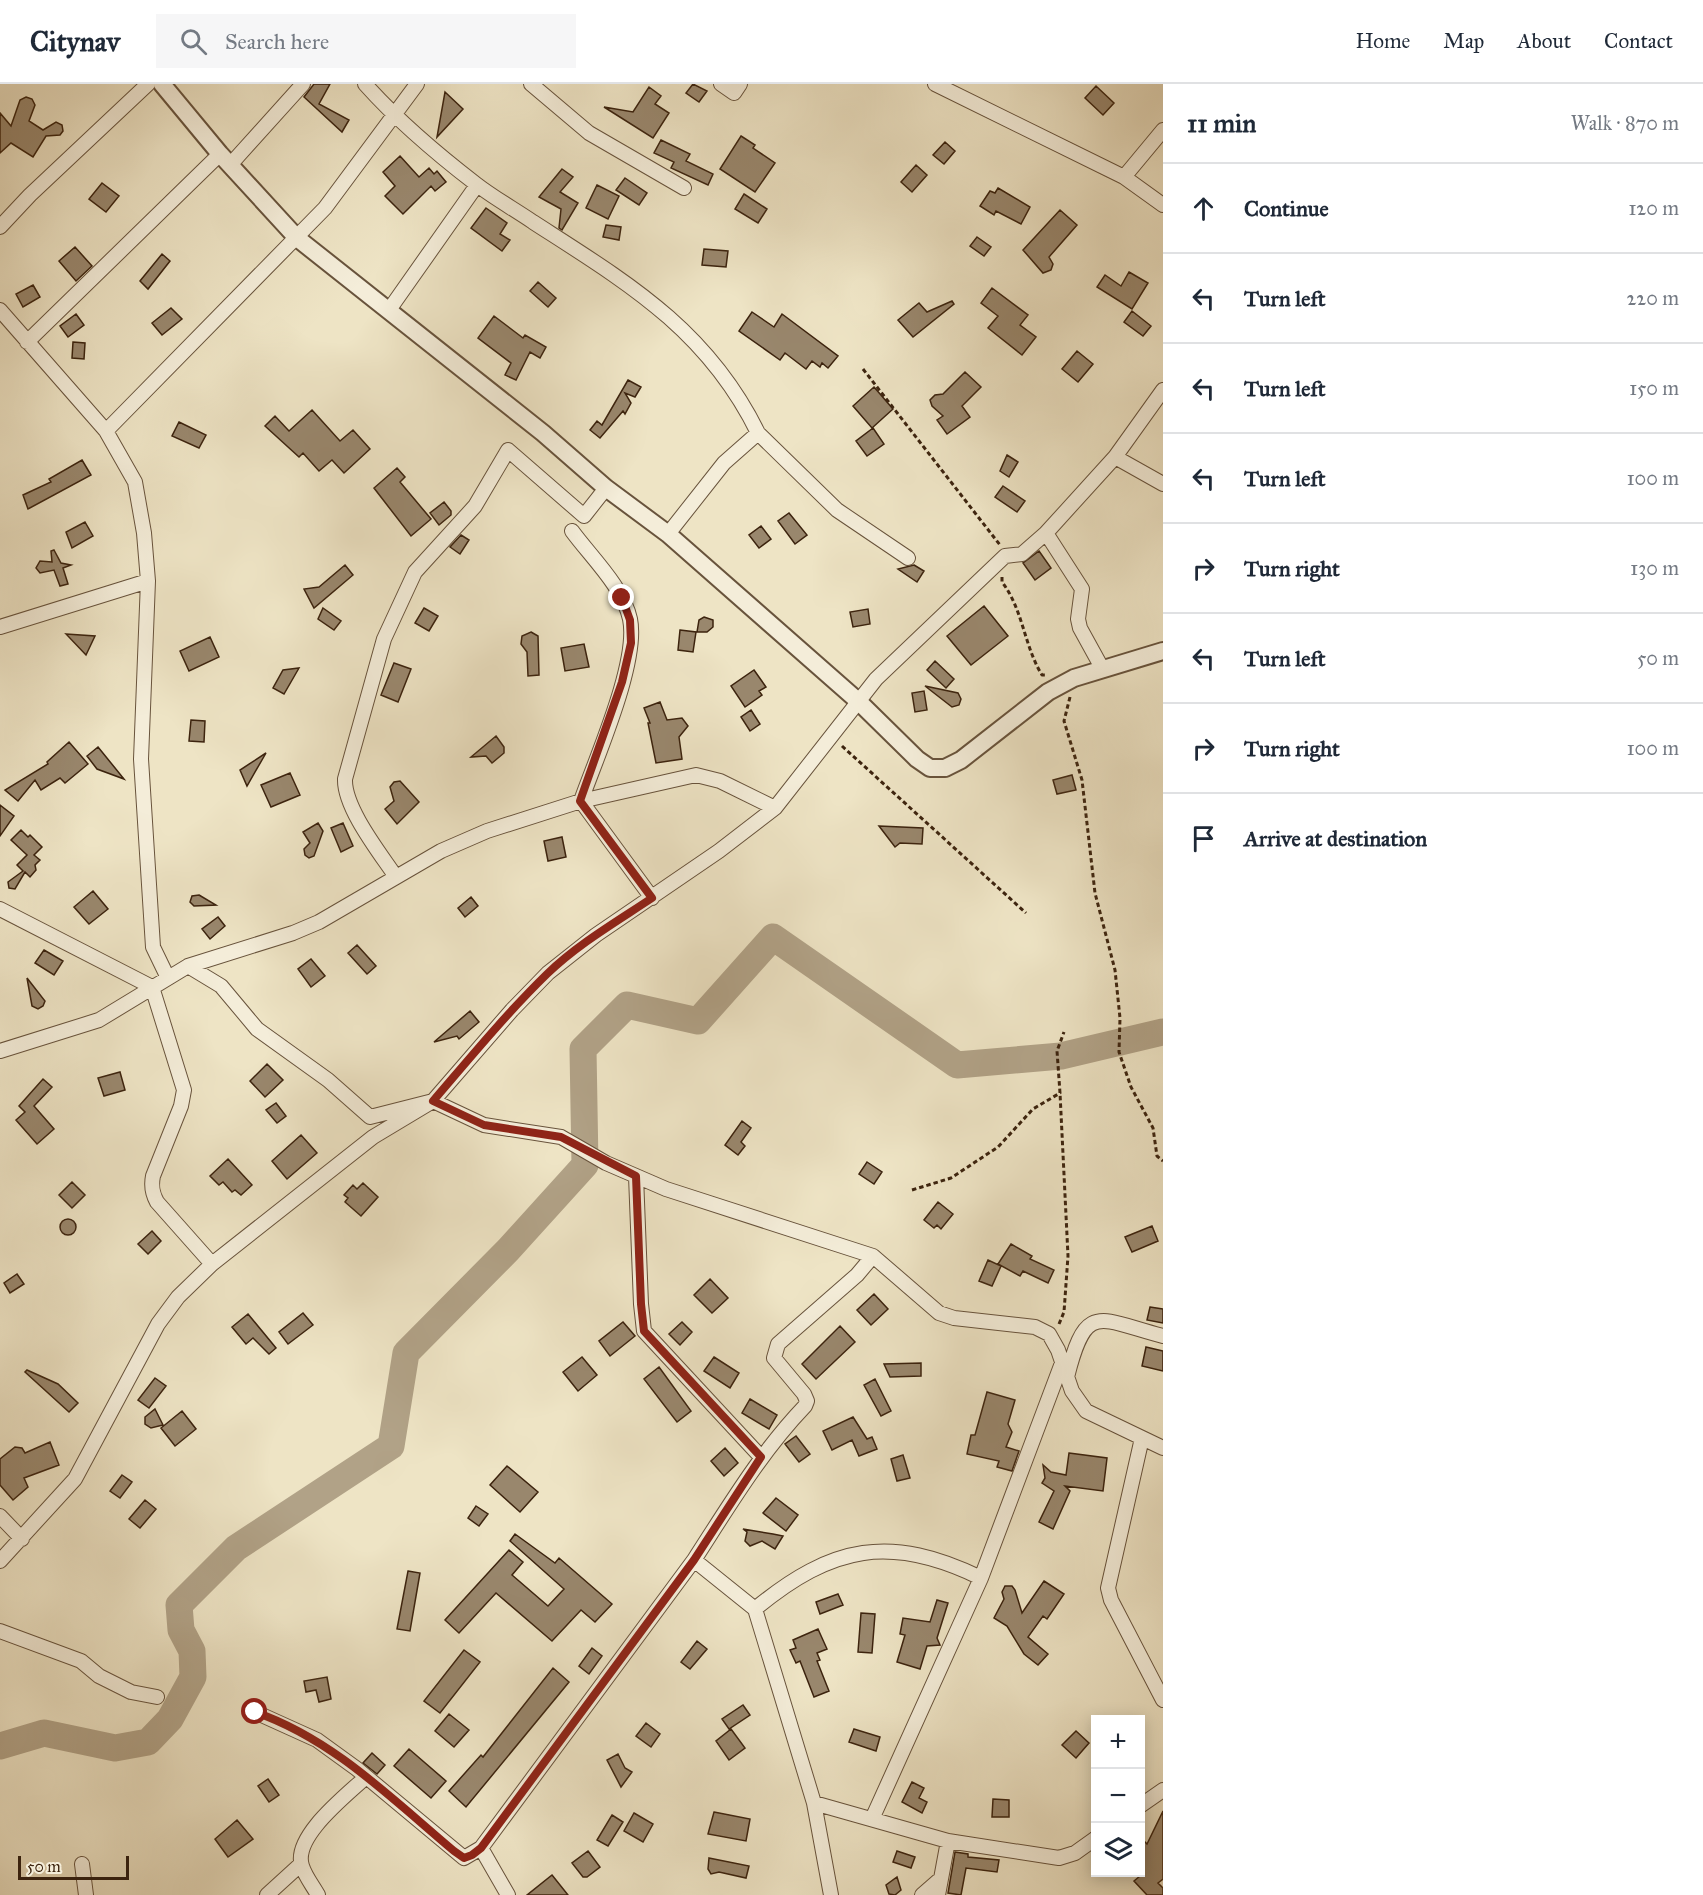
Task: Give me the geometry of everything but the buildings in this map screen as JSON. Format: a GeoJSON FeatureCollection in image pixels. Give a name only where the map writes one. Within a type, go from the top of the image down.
{"type":"FeatureCollection","features":[{"type":"Feature","properties":{"kind":"street"},"geometry":{"type":"LineString","coordinates":[[0,227],[30,195],[147,84]]}},
{"type":"Feature","properties":{"kind":"street"},"geometry":{"type":"LineString","coordinates":[[162,84],[225,160],[297,238],[543,433],[606,488],[668,534],[858,701],[917,759],[930,768],[945,768],[961,760],[1048,692],[1074,678],[1163,651]]}},
{"type":"Feature","properties":{"kind":"street"},"geometry":{"type":"LineString","coordinates":[[27,342],[225,160],[303,84]]}},
{"type":"Feature","properties":{"kind":"street"},"geometry":{"type":"LineString","coordinates":[[365,84],[393,115],[477,185],[633,287],[681,327],[723,372],[742,400],[758,433],[837,510],[908,558]]}},
{"type":"Feature","properties":{"kind":"street"},"geometry":{"type":"LineString","coordinates":[[106,431],[325,208],[417,84]]}},
{"type":"Feature","properties":{"kind":"street"},"geometry":{"type":"LineString","coordinates":[[531,84],[589,133],[684,188]]}},
{"type":"Feature","properties":{"kind":"street"},"geometry":{"type":"LineString","coordinates":[[721,84],[734,93],[740,84]]}},
{"type":"Feature","properties":{"kind":"street"},"geometry":{"type":"LineString","coordinates":[[935,84],[1124,177],[1163,205]]}},
{"type":"Feature","properties":{"kind":"street"},"geometry":{"type":"LineString","coordinates":[[1124,177],[1163,130]]}},
{"type":"Feature","properties":{"kind":"street"},"geometry":{"type":"LineString","coordinates":[[389,310],[477,185]]}},
{"type":"Feature","properties":{"kind":"street"},"geometry":{"type":"LineString","coordinates":[[0,310],[106,431],[135,482],[144,533],[148,581],[141,759],[151,936],[158,961],[167,976]]}},
{"type":"Feature","properties":{"kind":"street"},"geometry":{"type":"LineString","coordinates":[[0,1561],[75,1479],[158,1324],[178,1297],[212,1264],[373,1137],[433,1101],[512,1010],[549,973],[596,935],[652,898],[775,808],[876,679],[1005,556],[1022,554],[1046,533],[1115,457],[1163,390]]}},
{"type":"Feature","properties":{"kind":"street"},"geometry":{"type":"LineString","coordinates":[[668,534],[724,463],[740,446],[758,433]]}},
{"type":"Feature","properties":{"kind":"street"},"geometry":{"type":"LineString","coordinates":[[396,878],[366,831],[346,792],[345,779],[384,639],[415,572],[475,506],[508,450],[584,516],[606,488]]}},
{"type":"Feature","properties":{"kind":"street"},"geometry":{"type":"LineString","coordinates":[[1115,457],[1163,484]]}},
{"type":"Feature","properties":{"kind":"street"},"geometry":{"type":"LineString","coordinates":[[572,531],[622,598],[630,620],[631,643],[622,682],[580,801]]}},
{"type":"Feature","properties":{"kind":"street"},"geometry":{"type":"LineString","coordinates":[[1046,533],[1083,589],[1078,619],[1080,628],[1102,668]]}},
{"type":"Feature","properties":{"kind":"street"},"geometry":{"type":"LineString","coordinates":[[0,627],[148,581]]}},
{"type":"Feature","properties":{"kind":"street"},"geometry":{"type":"LineString","coordinates":[[0,1052],[99,1020],[167,976],[188,966],[293,933],[319,922],[441,851],[487,831],[580,801],[696,774],[720,781],[775,808]]}},
{"type":"Feature","properties":{"kind":"street"},"geometry":{"type":"LineString","coordinates":[[580,801],[652,898]]}},
{"type":"Feature","properties":{"kind":"street"},"geometry":{"type":"LineString","coordinates":[[0,909],[152,987],[184,1089],[181,1106],[151,1185],[157,1202],[212,1264]]}},
{"type":"Feature","properties":{"kind":"street"},"geometry":{"type":"LineString","coordinates":[[188,966],[221,986],[257,1029],[328,1080],[370,1117],[433,1101],[484,1125],[561,1137],[606,1162],[666,1189],[873,1256],[939,1313],[954,1318],[1035,1327],[1049,1334],[1072,1390],[1086,1411],[1163,1448]]}},
{"type":"Feature","properties":{"kind":"street"},"geometry":{"type":"LineString","coordinates":[[636,1176],[644,1331],[761,1457]]}},
{"type":"Feature","properties":{"kind":"street"},"geometry":{"type":"LineString","coordinates":[[255,1712],[317,1740],[366,1777],[464,1858],[472,1855],[481,1848],[694,1560],[761,1457],[805,1406],[807,1401],[774,1358],[778,1344],[857,1275],[873,1256]]}},
{"type":"Feature","properties":{"kind":"street"},"geometry":{"type":"LineString","coordinates":[[1067,1377],[1076,1343],[1082,1330],[1092,1321],[1105,1321],[1163,1336]]}},
{"type":"Feature","properties":{"kind":"street"},"geometry":{"type":"LineString","coordinates":[[872,1819],[981,1578],[1062,1363]]}},
{"type":"Feature","properties":{"kind":"street"},"geometry":{"type":"LineString","coordinates":[[1142,1438],[1108,1588],[1111,1599],[1163,1700]]}},
{"type":"Feature","properties":{"kind":"street"},"geometry":{"type":"LineString","coordinates":[[0,1516],[22,1539]]}},
{"type":"Feature","properties":{"kind":"street"},"geometry":{"type":"LineString","coordinates":[[755,1609],[806,1572],[837,1558],[866,1552],[899,1552],[945,1560],[981,1578]]}},
{"type":"Feature","properties":{"kind":"street"},"geometry":{"type":"LineString","coordinates":[[694,1560],[755,1609],[814,1803],[831,1895]]}},
{"type":"Feature","properties":{"kind":"street"},"geometry":{"type":"LineString","coordinates":[[0,1630],[81,1661],[99,1676],[131,1692],[157,1697]]}},
{"type":"Feature","properties":{"kind":"street"},"geometry":{"type":"LineString","coordinates":[[318,1895],[301,1864],[302,1848],[311,1830],[366,1777]]}},
{"type":"Feature","properties":{"kind":"street"},"geometry":{"type":"LineString","coordinates":[[1145,1803],[1163,1790]]}},
{"type":"Feature","properties":{"kind":"street"},"geometry":{"type":"LineString","coordinates":[[814,1803],[948,1841],[1059,1858],[1075,1853],[1091,1841]]}},
{"type":"Feature","properties":{"kind":"street"},"geometry":{"type":"LineString","coordinates":[[922,1895],[938,1888],[948,1841]]}},
{"type":"Feature","properties":{"kind":"street"},"geometry":{"type":"LineString","coordinates":[[481,1848],[508,1895]]}},
{"type":"Feature","properties":{"kind":"street"},"geometry":{"type":"LineString","coordinates":[[82,1864],[86,1895]]}},
{"type":"Feature","properties":{"kind":"street"},"geometry":{"type":"LineString","coordinates":[[267,1895],[301,1864]]}},
{"type":"Feature","properties":{"kind":"path"},"geometry":{"type":"LineString","coordinates":[[862,369],[986,523],[1005,556],[1002,582],[1010,593],[1023,625],[1031,657],[1042,675],[1074,678],[1064,721],[1082,780],[1095,893],[1115,970],[1120,1018],[1119,1052],[1131,1087],[1153,1128],[1157,1156],[1163,1161]]}},
{"type":"Feature","properties":{"kind":"path"},"geometry":{"type":"LineString","coordinates":[[832,736],[1026,913]]}},
{"type":"Feature","properties":{"kind":"path"},"geometry":{"type":"LineString","coordinates":[[1053,1340],[1064,1312],[1068,1256],[1057,1050],[1064,1032]]}},
{"type":"Feature","properties":{"kind":"path"},"geometry":{"type":"LineString","coordinates":[[912,1190],[951,1178],[998,1147],[1033,1109],[1060,1093]]}},
{"type":"Feature","properties":{"kind":"waterway"},"geometry":{"type":"LineString","coordinates":[[0,1746],[44,1733],[115,1748],[148,1742],[170,1719],[193,1677],[192,1651],[181,1630],[179,1605],[236,1548],[391,1446],[406,1353],[508,1250],[585,1165],[583,1049],[627,1005],[698,1021],[773,937],[957,1065],[1061,1056],[1163,1032]]}},
{"type":"Feature","properties":{"kind":"route"},"geometry":{"type":"LineString","coordinates":[[255,1712],[292,1726],[317,1740],[357,1769],[454,1851],[464,1858],[472,1855],[481,1848],[694,1560],[761,1457],[644,1331],[636,1176],[561,1137],[484,1125],[433,1101],[512,1010],[549,973],[596,935],[652,898],[580,801],[622,682],[631,643],[630,620],[622,598]]}}]}
